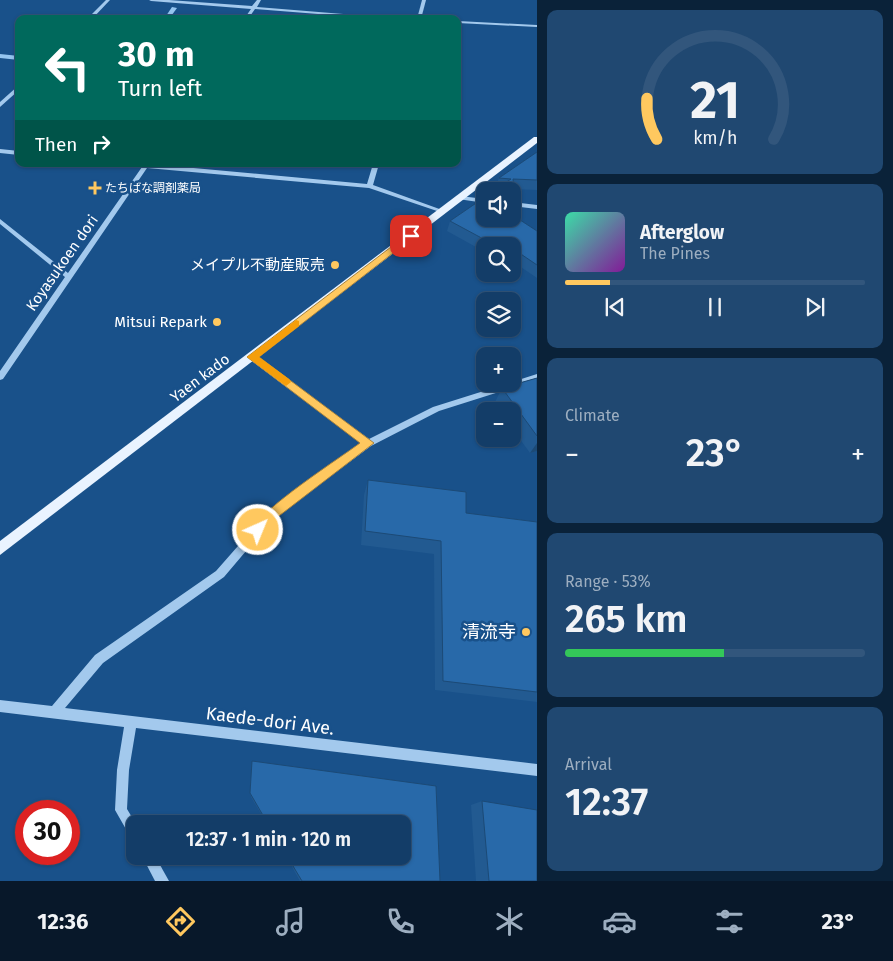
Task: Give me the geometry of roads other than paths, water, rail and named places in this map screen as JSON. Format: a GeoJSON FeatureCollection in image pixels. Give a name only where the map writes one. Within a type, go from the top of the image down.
{"type":"FeatureCollection","features":[{"type":"Feature","properties":{"kind":"main road","name":"Yaen kado"},"geometry":{"type":"LineString","coordinates":[[0,549],[537,139]]}},
{"type":"Feature","properties":{"kind":"street"},"geometry":{"type":"LineString","coordinates":[[92,15],[108,0]]}},
{"type":"Feature","properties":{"kind":"street"},"geometry":{"type":"LineString","coordinates":[[150,0],[349,15]]}},
{"type":"Feature","properties":{"kind":"street"},"geometry":{"type":"LineString","coordinates":[[249,15],[259,0]]}},
{"type":"Feature","properties":{"kind":"street"},"geometry":{"type":"LineString","coordinates":[[420,15],[424,0]]}},
{"type":"Feature","properties":{"kind":"street"},"geometry":{"type":"LineString","coordinates":[[461,22],[537,26]]}},
{"type":"Feature","properties":{"kind":"street"},"geometry":{"type":"LineString","coordinates":[[0,105],[15,91]]}},
{"type":"Feature","properties":{"kind":"street"},"geometry":{"type":"LineString","coordinates":[[0,151],[15,153]]}},
{"type":"Feature","properties":{"kind":"street","name":"Koyasukoen dori"},"geometry":{"type":"LineString","coordinates":[[0,377],[146,167]]}},
{"type":"Feature","properties":{"kind":"street"},"geometry":{"type":"LineString","coordinates":[[168,167],[370,186],[442,211]]}},
{"type":"Feature","properties":{"kind":"street"},"geometry":{"type":"LineString","coordinates":[[370,186],[375,167]]}},
{"type":"Feature","properties":{"kind":"street"},"geometry":{"type":"LineString","coordinates":[[460,198],[476,200]]}},
{"type":"Feature","properties":{"kind":"street"},"geometry":{"type":"LineString","coordinates":[[521,205],[537,206]]}},
{"type":"Feature","properties":{"kind":"street"},"geometry":{"type":"LineString","coordinates":[[0,221],[69,277]]}},
{"type":"Feature","properties":{"kind":"street"},"geometry":{"type":"LineString","coordinates":[[252,357],[368,443]]}},
{"type":"Feature","properties":{"kind":"street"},"geometry":{"type":"LineString","coordinates":[[54,713],[99,659],[220,574],[271,515],[368,443],[436,409],[537,378]]}},
{"type":"Feature","properties":{"kind":"street","name":"Kaede-dori Ave."},"geometry":{"type":"LineString","coordinates":[[0,706],[537,770]]}},
{"type":"Feature","properties":{"kind":"street"},"geometry":{"type":"LineString","coordinates":[[126,819],[121,810],[123,770],[131,722]]}},
{"type":"Feature","properties":{"kind":"street"},"geometry":{"type":"LineString","coordinates":[[153,865],[162,881]]}},
{"type":"Feature","properties":{"kind":"waterway"},"geometry":{"type":"LineString","coordinates":[[169,15],[174,8]]}},
{"type":"Feature","properties":{"kind":"waterway"},"geometry":{"type":"LineString","coordinates":[[0,56],[15,58]]}},
{"type":"Feature","properties":{"kind":"place","name":"たちばな調剤薬局"},"geometry":{"type":"Point","coordinates":[95,188]}},
{"type":"Feature","properties":{"kind":"place","name":"メイプル不動産販売"},"geometry":{"type":"Point","coordinates":[335,265]}},
{"type":"Feature","properties":{"kind":"place","name":"Mitsui Repark"},"geometry":{"type":"Point","coordinates":[217,322]}},
{"type":"Feature","properties":{"kind":"place","name":"清流寺"},"geometry":{"type":"Point","coordinates":[526,632]}}]}
